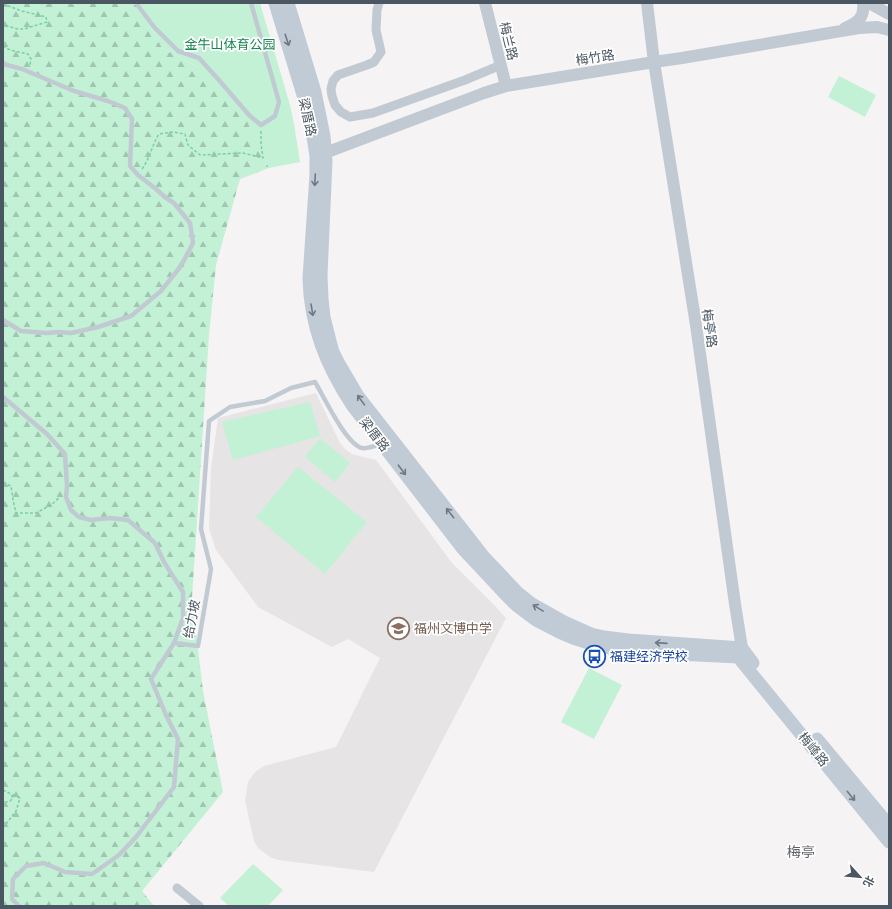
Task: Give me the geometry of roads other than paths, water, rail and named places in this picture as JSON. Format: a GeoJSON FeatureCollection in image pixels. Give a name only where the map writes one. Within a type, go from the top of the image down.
{"type":"FeatureCollection","features":[{"type":"Feature","properties":{"kind":"main road","name":"梁厝路"},"geometry":{"type":"LineString","coordinates":[[275,3],[321,154],[320,276],[324,317],[333,352],[358,396],[484,557],[517,592],[532,604],[564,622],[592,634],[604,637],[740,653]]}},
{"type":"Feature","properties":{"kind":"main road","name":"梁厝路"},"geometry":{"type":"LineString","coordinates":[[288,3],[315,92],[324,136],[316,175],[309,278],[313,318],[320,344],[340,386],[352,404],[463,549],[516,605],[536,620],[573,638],[596,645],[635,652],[740,653]]}},
{"type":"Feature","properties":{"kind":"main road","name":"梅峰路"},"geometry":{"type":"LineString","coordinates":[[740,653],[889,825]]}},
{"type":"Feature","properties":{"kind":"main road","name":"梅峰路"},"geometry":{"type":"LineString","coordinates":[[740,653],[889,842]]}},
{"type":"Feature","properties":{"kind":"street"},"geometry":{"type":"LineString","coordinates":[[379,3],[377,10],[376,30],[381,52],[374,62],[338,75],[333,81],[331,89],[335,105],[341,112],[350,117],[373,113],[465,80],[501,65]]}},
{"type":"Feature","properties":{"kind":"street","name":"梅兰路"},"geometry":{"type":"LineString","coordinates":[[485,3],[506,86]]}},
{"type":"Feature","properties":{"kind":"street","name":"梅亭路"},"geometry":{"type":"LineString","coordinates":[[647,3],[654,62],[696,325],[740,653]]}},
{"type":"Feature","properties":{"kind":"street"},"geometry":{"type":"LineString","coordinates":[[839,32],[858,21],[863,11],[863,3]]}},
{"type":"Feature","properties":{"kind":"street"},"geometry":{"type":"LineString","coordinates":[[869,3],[889,14]]}},
{"type":"Feature","properties":{"kind":"street","name":"梅竹路"},"geometry":{"type":"LineString","coordinates":[[321,154],[506,86],[859,28],[877,27],[889,30]]}},
{"type":"Feature","properties":{"kind":"street"},"geometry":{"type":"LineString","coordinates":[[177,888],[199,906]]}},
{"type":"Feature","properties":{"kind":"lane"},"geometry":{"type":"LineString","coordinates":[[136,3],[154,27],[178,51],[199,58],[248,115],[261,125],[275,116],[279,102],[251,3]]}},
{"type":"Feature","properties":{"kind":"lane"},"geometry":{"type":"LineString","coordinates":[[3,64],[28,72],[74,91],[108,101],[125,108],[132,119],[130,166],[138,175],[174,203],[190,223],[193,243],[181,266],[161,291],[131,316],[71,333],[21,331],[3,320]]}},
{"type":"Feature","properties":{"kind":"lane","name":"给力坡"},"geometry":{"type":"LineString","coordinates":[[19,906],[12,899],[12,879],[26,866],[44,863],[64,872],[92,874],[119,855],[136,836],[174,787],[178,739],[151,679],[174,643],[198,646],[211,569],[201,529],[209,421],[230,407],[265,401],[291,388],[315,382],[339,425],[355,444],[362,448],[366,448],[383,444]]}},
{"type":"Feature","properties":{"kind":"lane"},"geometry":{"type":"LineString","coordinates":[[3,397],[47,434],[65,454],[67,486],[66,497],[71,510],[79,517],[91,520],[110,518],[128,520],[155,543],[164,562],[183,592],[183,618],[174,643]]}},
{"type":"Feature","properties":{"kind":"place","name":"福州文博中学"},"geometry":{"type":"Point","coordinates":[399,628]}},
{"type":"Feature","properties":{"kind":"place","name":"福建经济学校"},"geometry":{"type":"Point","coordinates":[594,656]}},
{"type":"Feature","properties":{"kind":"district","name":"梅亭"},"geometry":{"type":"Point","coordinates":[801,852]}},
{"type":"Feature","properties":{"kind":"park label","name":"金牛山体育公园"},"geometry":{"type":"Point","coordinates":[230,44]}}]}
